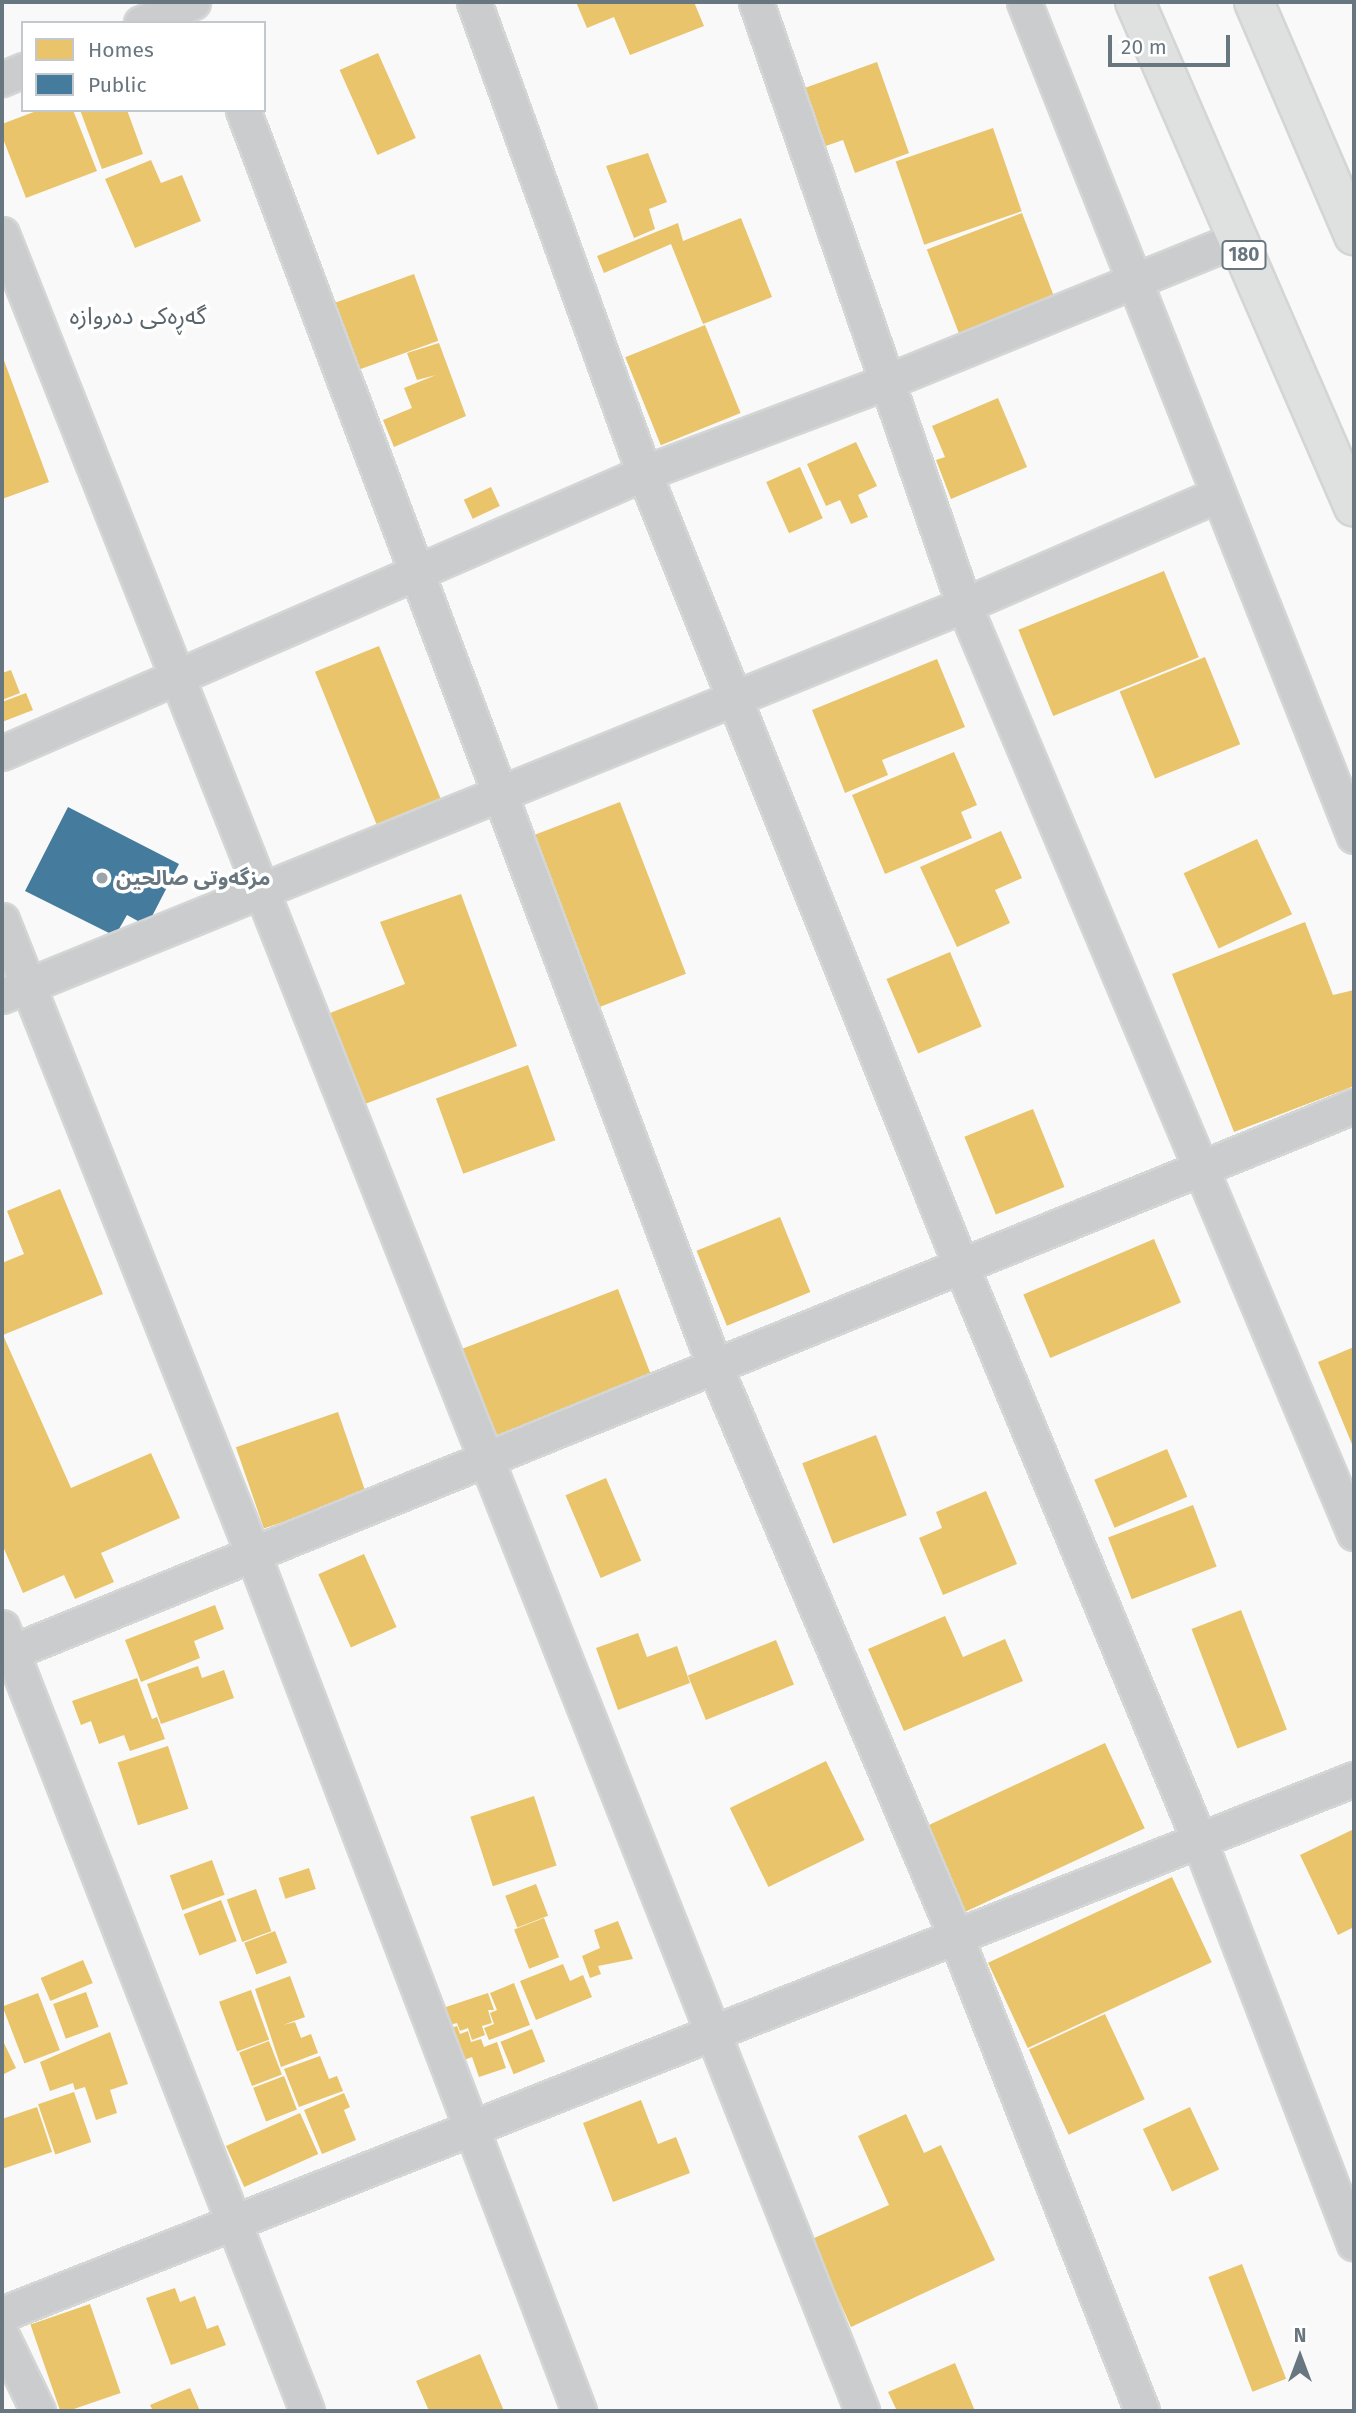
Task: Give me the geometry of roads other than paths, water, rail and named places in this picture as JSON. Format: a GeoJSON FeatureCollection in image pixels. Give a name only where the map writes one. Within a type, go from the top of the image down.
{"type":"FeatureCollection","features":[{"type":"Feature","properties":{"kind":"highway","name":"180"},"geometry":{"type":"LineString","coordinates":[[1135,2],[1354,508]]}},
{"type":"Feature","properties":{"kind":"highway"},"geometry":{"type":"LineString","coordinates":[[1254,2],[1354,235]]}},
{"type":"Feature","properties":{"kind":"street"},"geometry":{"type":"LineString","coordinates":[[146,21],[193,2]]}},
{"type":"Feature","properties":{"kind":"street"},"geometry":{"type":"LineString","coordinates":[[202,2],[209,21]]}},
{"type":"Feature","properties":{"kind":"street"},"geometry":{"type":"LineString","coordinates":[[474,2],[644,472],[962,1268],[1199,1840],[1354,2243]]}},
{"type":"Feature","properties":{"kind":"street"},"geometry":{"type":"LineString","coordinates":[[756,2],[883,383],[964,605],[1205,1169],[1354,1533]]}},
{"type":"Feature","properties":{"kind":"street"},"geometry":{"type":"LineString","coordinates":[[1024,2],[1354,836]]}},
{"type":"Feature","properties":{"kind":"street"},"geometry":{"type":"LineString","coordinates":[[2,79],[21,71]]}},
{"type":"Feature","properties":{"kind":"street"},"geometry":{"type":"LineString","coordinates":[[244,112],[414,572],[715,1367],[956,1937],[1142,2411]]}},
{"type":"Feature","properties":{"kind":"street"},"geometry":{"type":"LineString","coordinates":[[2,234],[862,2411]]}},
{"type":"Feature","properties":{"kind":"street"},"geometry":{"type":"LineString","coordinates":[[2,753],[644,472],[883,383],[1237,239]]}},
{"type":"Feature","properties":{"kind":"street"},"geometry":{"type":"LineString","coordinates":[[15,991],[964,605],[1217,495]]}},
{"type":"Feature","properties":{"kind":"street"},"geometry":{"type":"LineString","coordinates":[[2,920],[15,991],[253,1554],[579,2411]]}},
{"type":"Feature","properties":{"kind":"street"},"geometry":{"type":"LineString","coordinates":[[307,2411],[236,2222],[5,1645],[253,1554],[962,1268],[1354,1106]]}},
{"type":"Feature","properties":{"kind":"street"},"geometry":{"type":"LineString","coordinates":[[2,2314],[1354,1779]]}},
{"type":"Feature","properties":{"kind":"street"},"geometry":{"type":"LineString","coordinates":[[2,2336],[38,2411]]}},
{"type":"Feature","properties":{"kind":"place","name":"مزگەوتی صالحین"},"geometry":{"type":"Point","coordinates":[102,878]}},
{"type":"Feature","properties":{"kind":"district","name":"گەڕەکی دەروازە"},"geometry":{"type":"Point","coordinates":[138,317]}}]}
